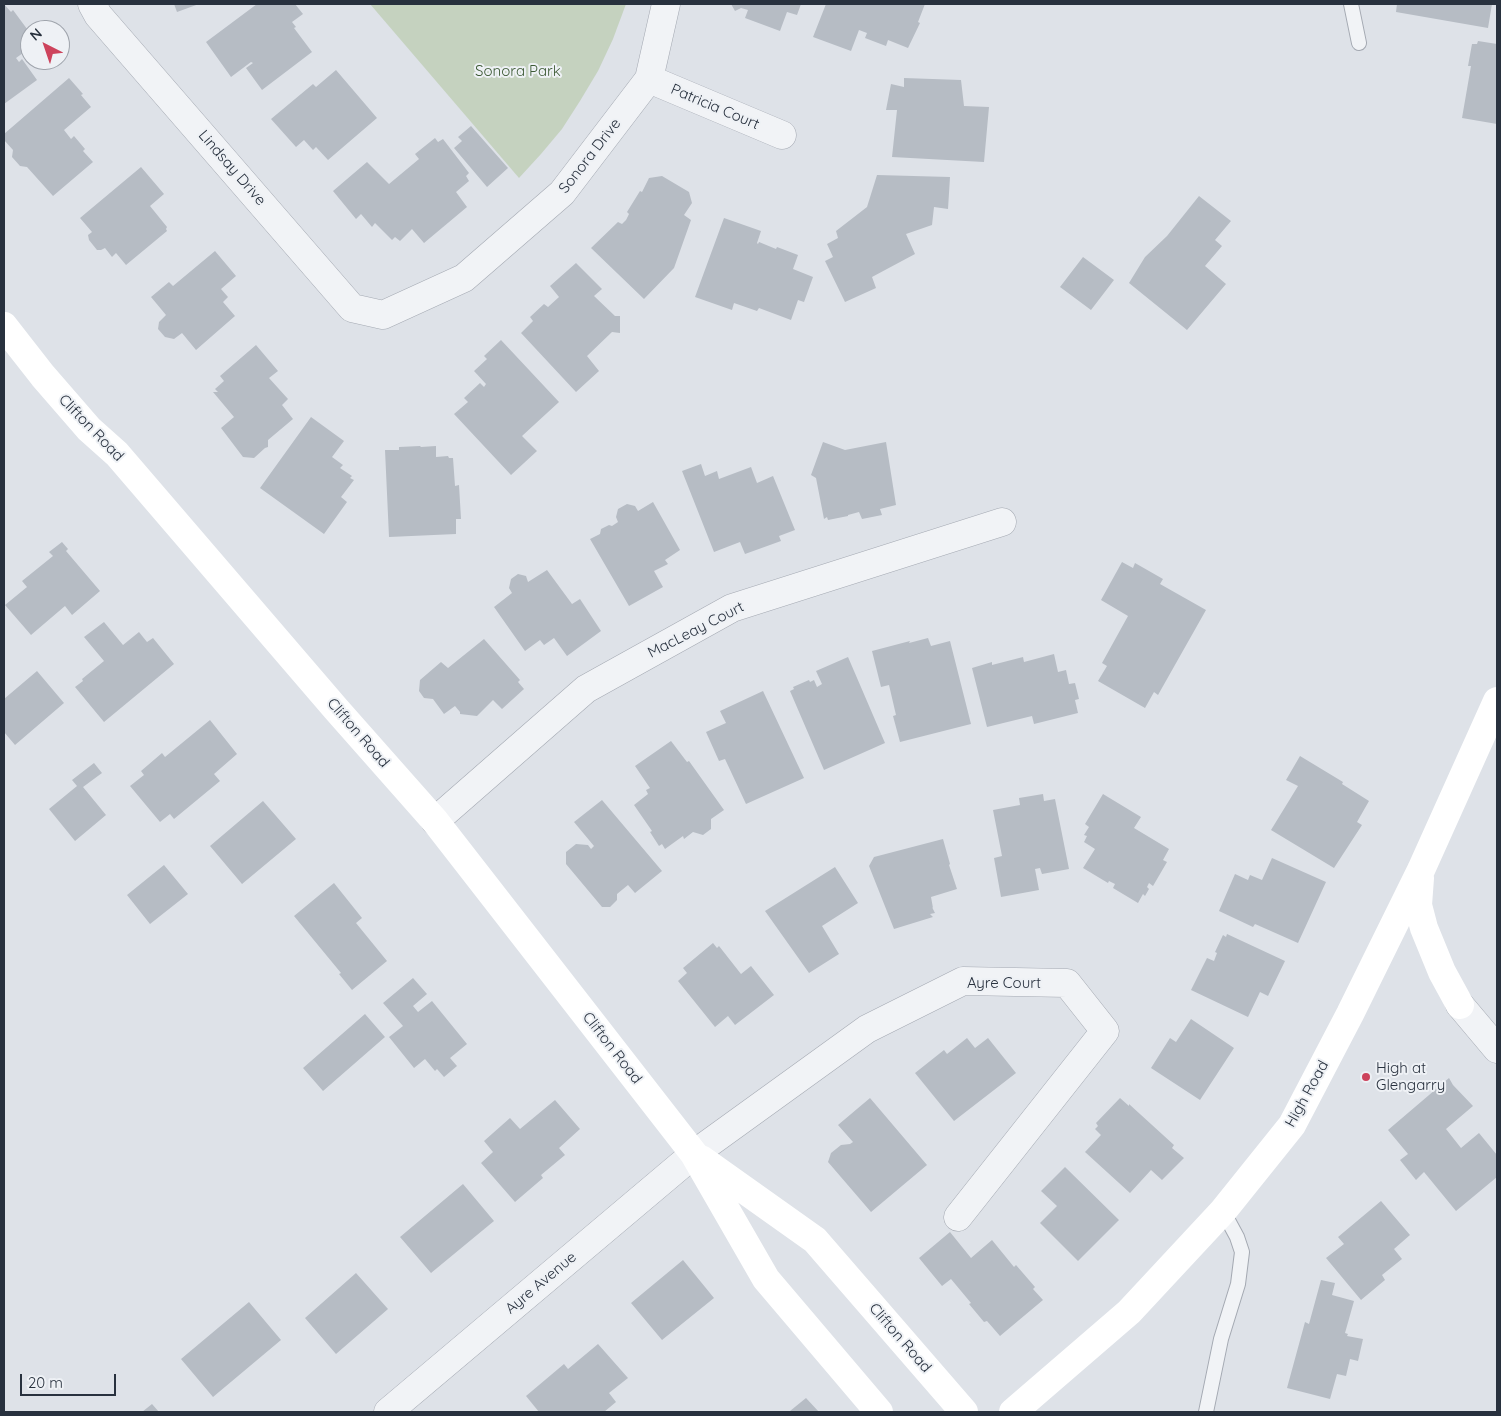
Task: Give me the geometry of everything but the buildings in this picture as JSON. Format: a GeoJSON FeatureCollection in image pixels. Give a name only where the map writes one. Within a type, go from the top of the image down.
{"type":"FeatureCollection","features":[{"type":"Feature","properties":{"kind":"main road","name":"Clifton Road"},"geometry":{"type":"LineString","coordinates":[[4,326],[43,376],[89,429],[117,454],[435,821],[694,1154],[766,1279],[879,1412]]}},
{"type":"Feature","properties":{"kind":"main road","name":"High Road"},"geometry":{"type":"LineString","coordinates":[[1013,1412],[1129,1312],[1223,1211],[1292,1126],[1421,870],[1497,701]]}},
{"type":"Feature","properties":{"kind":"main road"},"geometry":{"type":"LineString","coordinates":[[1421,870],[1418,904],[1424,928],[1442,972],[1460,1005]]}},
{"type":"Feature","properties":{"kind":"main road","name":"Clifton Road"},"geometry":{"type":"LineString","coordinates":[[694,1154],[815,1240],[964,1412]]}},
{"type":"Feature","properties":{"kind":"street","name":"Lindsay Drive"},"geometry":{"type":"LineString","coordinates":[[92,4],[98,15],[352,308],[383,315]]}},
{"type":"Feature","properties":{"kind":"street","name":"Sonora Drive"},"geometry":{"type":"LineString","coordinates":[[383,315],[464,278],[562,193],[649,79],[666,4]]}},
{"type":"Feature","properties":{"kind":"street","name":"Patricia Court"},"geometry":{"type":"LineString","coordinates":[[649,79],[782,135]]}},
{"type":"Feature","properties":{"kind":"street","name":"MacLeay Court"},"geometry":{"type":"LineString","coordinates":[[435,821],[586,689],[732,608],[1002,522]]}},
{"type":"Feature","properties":{"kind":"street","name":"Ayre Court"},"geometry":{"type":"LineString","coordinates":[[694,1154],[867,1029],[962,981],[1067,983],[1105,1031],[958,1217]]}},
{"type":"Feature","properties":{"kind":"street"},"geometry":{"type":"LineString","coordinates":[[1460,1005],[1497,1049]]}},
{"type":"Feature","properties":{"kind":"street","name":"Ayre Avenue"},"geometry":{"type":"LineString","coordinates":[[388,1412],[694,1154]]}},
{"type":"Feature","properties":{"kind":"lane"},"geometry":{"type":"LineString","coordinates":[[1351,4],[1360,43]]}},
{"type":"Feature","properties":{"kind":"lane"},"geometry":{"type":"LineString","coordinates":[[1206,1412],[1222,1339],[1238,1284],[1242,1252],[1237,1237],[1223,1211]]}},
{"type":"Feature","properties":{"kind":"green space","name":"Sonora Park"},"geometry":{"type":"Polygon","coordinates":[[[370,4],[626,4],[613,39],[598,71],[580,101],[562,129],[519,178],[370,4]]]}},
{"type":"Feature","properties":{"kind":"place","name":"High at Glengarry"},"geometry":{"type":"Point","coordinates":[1366,1077]}}]}
